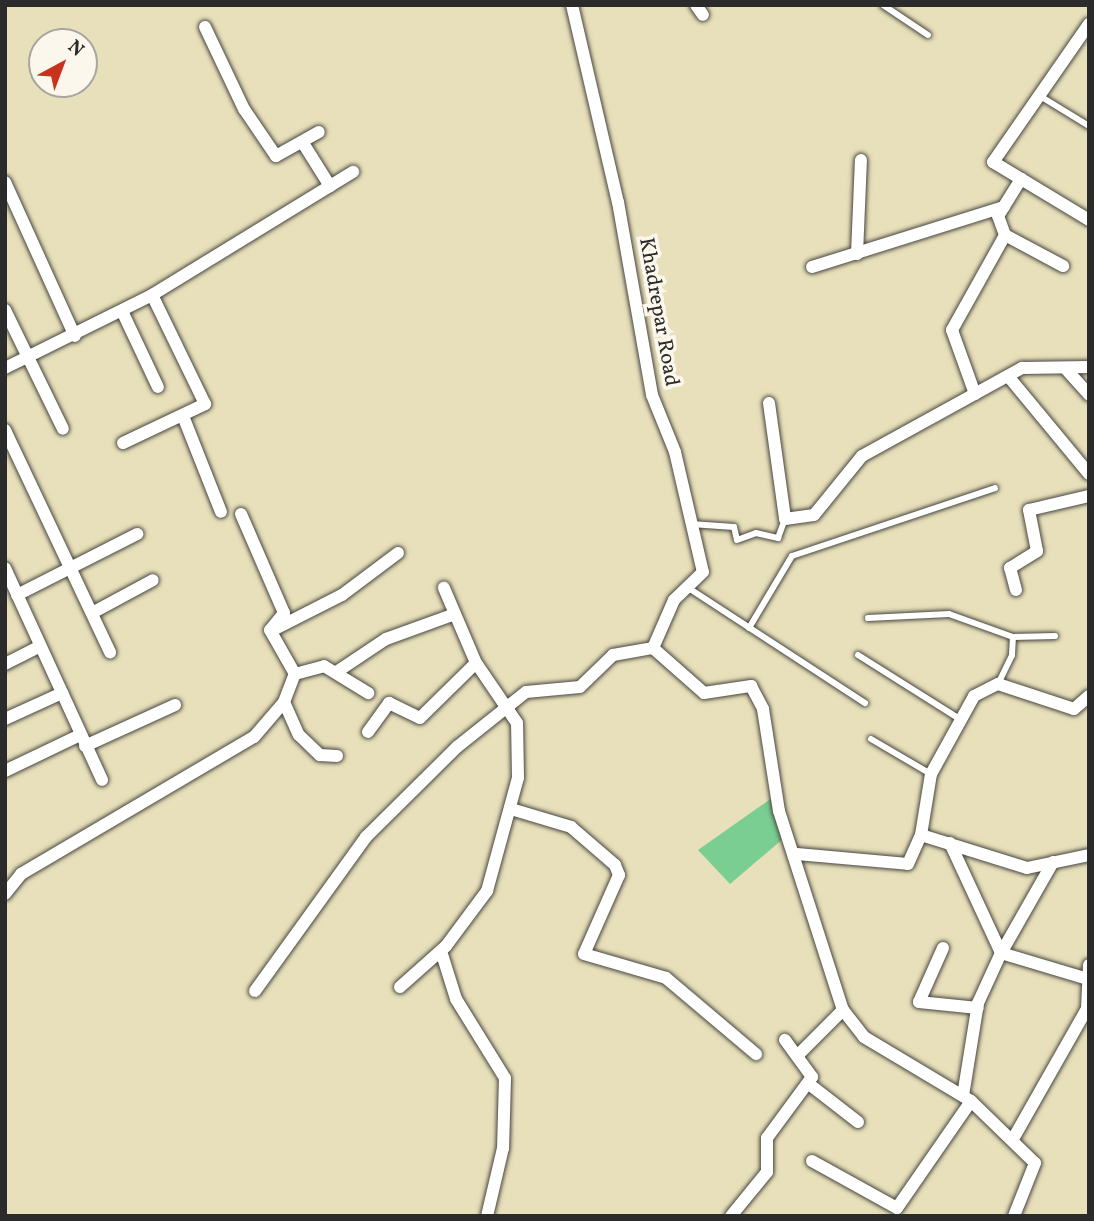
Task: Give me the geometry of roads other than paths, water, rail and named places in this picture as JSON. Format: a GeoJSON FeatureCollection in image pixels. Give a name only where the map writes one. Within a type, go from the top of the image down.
{"type":"FeatureCollection","features":[{"type":"Feature","properties":{"kind":"street","name":"Khadrepar Road"},"geometry":{"type":"LineString","coordinates":[[572,5],[618,202],[652,395],[675,452],[687,524],[703,572],[690,589],[674,600],[653,648]]}},
{"type":"Feature","properties":{"kind":"street"},"geometry":{"type":"LineString","coordinates":[[205,27],[244,110],[276,156],[319,132]]}},
{"type":"Feature","properties":{"kind":"street"},"geometry":{"type":"LineString","coordinates":[[1087,30],[1037,95],[993,162],[1089,220]]}},
{"type":"Feature","properties":{"kind":"street"},"geometry":{"type":"LineString","coordinates":[[303,143],[330,186]]}},
{"type":"Feature","properties":{"kind":"street"},"geometry":{"type":"LineString","coordinates":[[857,254],[861,160]]}},
{"type":"Feature","properties":{"kind":"street"},"geometry":{"type":"LineString","coordinates":[[5,368],[75,336],[152,295],[353,172]]}},
{"type":"Feature","properties":{"kind":"street"},"geometry":{"type":"LineString","coordinates":[[1021,179],[998,216],[1005,234],[1063,266]]}},
{"type":"Feature","properties":{"kind":"street"},"geometry":{"type":"LineString","coordinates":[[5,182],[75,336]]}},
{"type":"Feature","properties":{"kind":"street"},"geometry":{"type":"LineString","coordinates":[[812,267],[1004,207]]}},
{"type":"Feature","properties":{"kind":"street"},"geometry":{"type":"LineString","coordinates":[[975,394],[953,330],[1005,234]]}},
{"type":"Feature","properties":{"kind":"street"},"geometry":{"type":"LineString","coordinates":[[123,443],[183,416],[206,399],[152,295]]}},
{"type":"Feature","properties":{"kind":"street"},"geometry":{"type":"LineString","coordinates":[[5,310],[26,359],[63,429]]}},
{"type":"Feature","properties":{"kind":"street"},"geometry":{"type":"LineString","coordinates":[[122,311],[158,387]]}},
{"type":"Feature","properties":{"kind":"street"},"geometry":{"type":"LineString","coordinates":[[769,403],[786,519],[814,515],[862,456],[1022,368],[1089,367]]}},
{"type":"Feature","properties":{"kind":"street"},"geometry":{"type":"LineString","coordinates":[[1066,368],[1089,395]]}},
{"type":"Feature","properties":{"kind":"street"},"geometry":{"type":"LineString","coordinates":[[1008,376],[1089,474]]}},
{"type":"Feature","properties":{"kind":"street"},"geometry":{"type":"LineString","coordinates":[[183,416],[221,512]]}},
{"type":"Feature","properties":{"kind":"street"},"geometry":{"type":"LineString","coordinates":[[5,430],[110,652]]}},
{"type":"Feature","properties":{"kind":"street"},"geometry":{"type":"LineString","coordinates":[[1016,590],[1010,568],[1037,551],[1029,510],[1089,496]]}},
{"type":"Feature","properties":{"kind":"street"},"geometry":{"type":"LineString","coordinates":[[241,514],[285,614],[271,630]]}},
{"type":"Feature","properties":{"kind":"street"},"geometry":{"type":"LineString","coordinates":[[5,606],[69,568],[137,534]]}},
{"type":"Feature","properties":{"kind":"street"},"geometry":{"type":"LineString","coordinates":[[271,630],[342,595],[398,553]]}},
{"type":"Feature","properties":{"kind":"street"},"geometry":{"type":"LineString","coordinates":[[5,568],[102,780]]}},
{"type":"Feature","properties":{"kind":"street"},"geometry":{"type":"LineString","coordinates":[[92,613],[153,580]]}},
{"type":"Feature","properties":{"kind":"street"},"geometry":{"type":"LineString","coordinates":[[400,987],[441,951],[487,891],[511,808],[521,747],[508,710],[477,663],[444,588]]}},
{"type":"Feature","properties":{"kind":"street"},"geometry":{"type":"LineString","coordinates":[[338,671],[386,639],[455,614]]}},
{"type":"Feature","properties":{"kind":"street"},"geometry":{"type":"LineString","coordinates":[[271,630],[295,674]]}},
{"type":"Feature","properties":{"kind":"street"},"geometry":{"type":"LineString","coordinates":[[5,664],[40,646]]}},
{"type":"Feature","properties":{"kind":"street"},"geometry":{"type":"LineString","coordinates":[[255,991],[375,827],[457,747],[508,710],[526,692],[580,687],[613,655],[653,648],[704,693],[751,686],[763,709],[779,811],[797,854],[844,1010],[864,1037],[967,1099],[1013,1139],[1035,1164],[1014,1216]]}},
{"type":"Feature","properties":{"kind":"street"},"geometry":{"type":"LineString","coordinates":[[368,732],[389,703],[420,718],[477,663]]}},
{"type":"Feature","properties":{"kind":"street"},"geometry":{"type":"LineString","coordinates":[[295,674],[324,666],[338,671],[368,693]]}},
{"type":"Feature","properties":{"kind":"street"},"geometry":{"type":"LineString","coordinates":[[5,894],[21,874],[254,737],[284,702],[295,674]]}},
{"type":"Feature","properties":{"kind":"street"},"geometry":{"type":"LineString","coordinates":[[797,854],[908,864],[920,835],[931,774],[958,718],[974,696],[999,684],[1074,709],[1089,696]]}},
{"type":"Feature","properties":{"kind":"street"},"geometry":{"type":"LineString","coordinates":[[5,719],[62,693]]}},
{"type":"Feature","properties":{"kind":"street"},"geometry":{"type":"LineString","coordinates":[[284,702],[299,735],[320,755],[337,756]]}},
{"type":"Feature","properties":{"kind":"street"},"geometry":{"type":"LineString","coordinates":[[5,771],[175,705]]}},
{"type":"Feature","properties":{"kind":"street"},"geometry":{"type":"LineString","coordinates":[[511,808],[571,827],[615,865],[619,875],[584,954],[666,978],[756,1054]]}},
{"type":"Feature","properties":{"kind":"street"},"geometry":{"type":"LineString","coordinates":[[920,835],[1027,868],[1089,855]]}},
{"type":"Feature","properties":{"kind":"street"},"geometry":{"type":"LineString","coordinates":[[950,843],[1001,953]]}},
{"type":"Feature","properties":{"kind":"street"},"geometry":{"type":"LineString","coordinates":[[812,1161],[897,1208],[967,1099],[978,1008],[1001,953],[1053,862]]}},
{"type":"Feature","properties":{"kind":"street"},"geometry":{"type":"LineString","coordinates":[[943,948],[919,1002],[978,1008]]}},
{"type":"Feature","properties":{"kind":"street"},"geometry":{"type":"LineString","coordinates":[[441,951],[456,999],[505,1078],[503,1148],[487,1216]]}},
{"type":"Feature","properties":{"kind":"street"},"geometry":{"type":"LineString","coordinates":[[1001,953],[1087,972],[1087,1009],[1013,1139]]}},
{"type":"Feature","properties":{"kind":"street"},"geometry":{"type":"LineString","coordinates":[[800,1054],[844,1010]]}},
{"type":"Feature","properties":{"kind":"street"},"geometry":{"type":"LineString","coordinates":[[731,1216],[767,1172],[767,1138],[812,1077],[800,1054],[785,1040]]}},
{"type":"Feature","properties":{"kind":"street"},"geometry":{"type":"LineString","coordinates":[[808,1084],[858,1122]]}},
{"type":"Feature","properties":{"kind":"lane"},"geometry":{"type":"LineString","coordinates":[[883,5],[928,35]]}},
{"type":"Feature","properties":{"kind":"lane"},"geometry":{"type":"LineString","coordinates":[[1037,95],[1089,126]]}},
{"type":"Feature","properties":{"kind":"lane"},"geometry":{"type":"LineString","coordinates":[[749,628],[792,556],[995,488]]}},
{"type":"Feature","properties":{"kind":"lane"},"geometry":{"type":"LineString","coordinates":[[687,524],[734,527],[737,540],[756,533],[778,538],[786,519]]}},
{"type":"Feature","properties":{"kind":"lane"},"geometry":{"type":"LineString","coordinates":[[690,589],[865,703]]}},
{"type":"Feature","properties":{"kind":"lane"},"geometry":{"type":"LineString","coordinates":[[868,618],[949,614],[1013,636],[1055,636]]}},
{"type":"Feature","properties":{"kind":"lane"},"geometry":{"type":"LineString","coordinates":[[999,684],[1012,655],[1013,636]]}},
{"type":"Feature","properties":{"kind":"lane"},"geometry":{"type":"LineString","coordinates":[[858,655],[958,718]]}},
{"type":"Feature","properties":{"kind":"lane"},"geometry":{"type":"LineString","coordinates":[[871,739],[931,774]]}}]}
